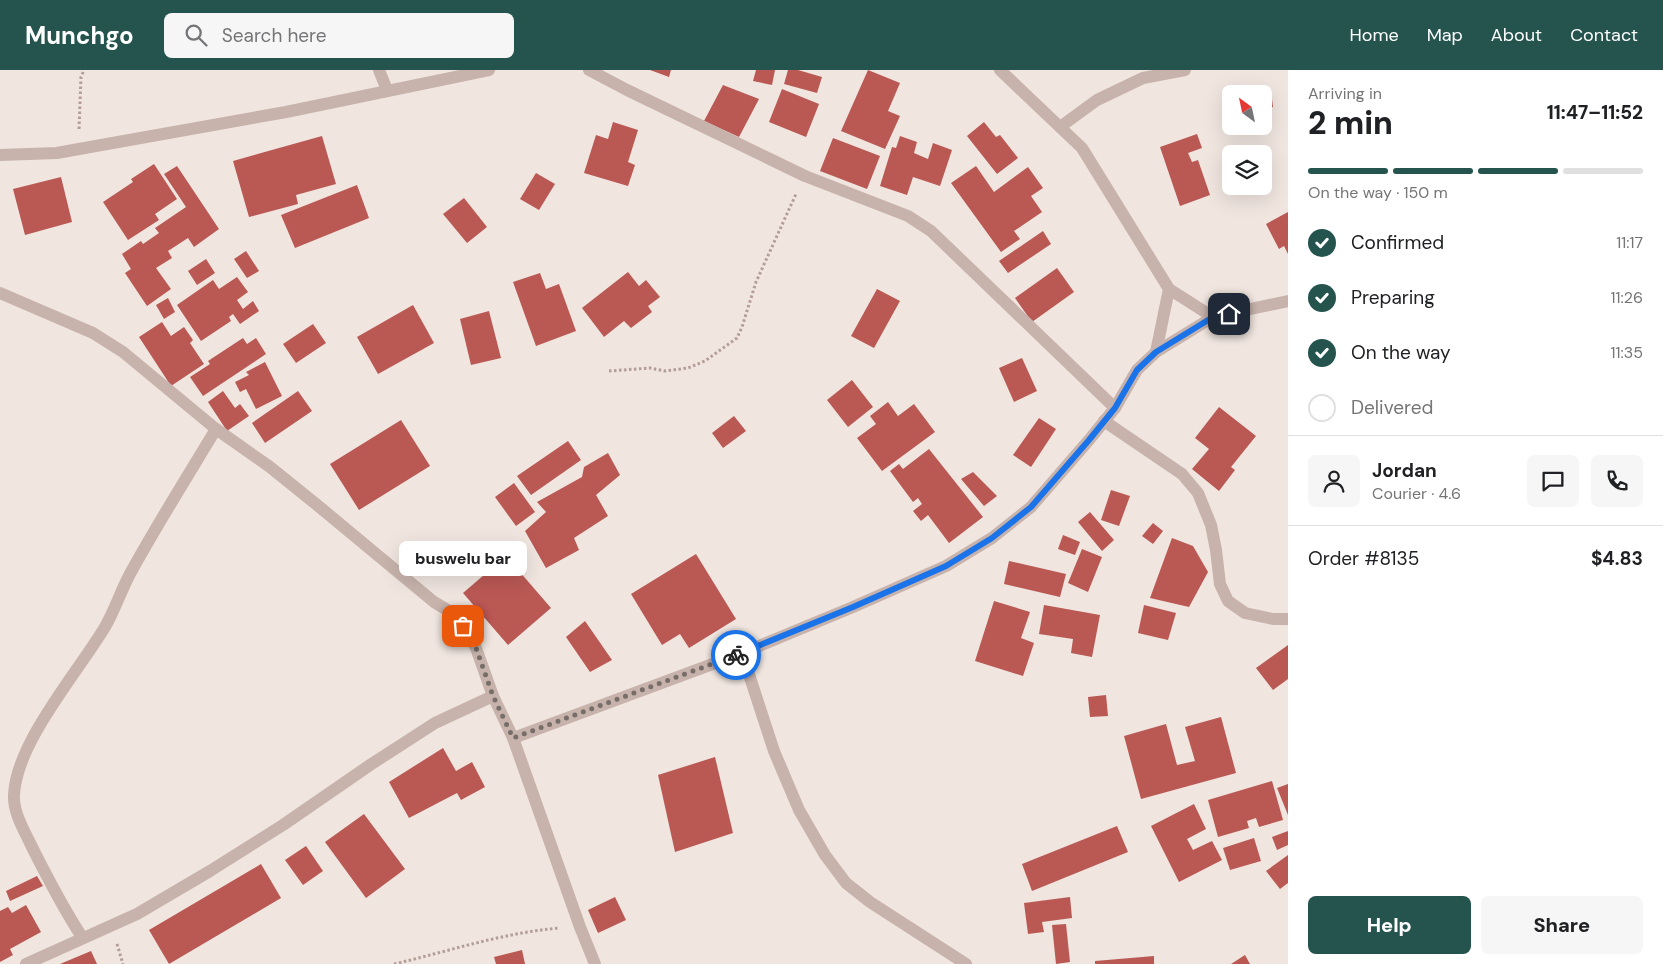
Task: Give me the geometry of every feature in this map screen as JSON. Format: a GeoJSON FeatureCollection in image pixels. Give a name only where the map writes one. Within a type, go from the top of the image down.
{"type":"FeatureCollection","features":[{"type":"Feature","properties":{"kind":"street"},"geometry":{"type":"LineString","coordinates":[[379,70],[387,90]]}},
{"type":"Feature","properties":{"kind":"street"},"geometry":{"type":"LineString","coordinates":[[0,155],[57,153],[286,112],[489,70]]}},
{"type":"Feature","properties":{"kind":"street"},"geometry":{"type":"LineString","coordinates":[[589,70],[805,176],[908,216],[931,231],[1115,408]]}},
{"type":"Feature","properties":{"kind":"street"},"geometry":{"type":"LineString","coordinates":[[1000,70],[1082,148],[1169,289],[1213,317]]}},
{"type":"Feature","properties":{"kind":"street"},"geometry":{"type":"LineString","coordinates":[[1060,127],[1097,100],[1143,78],[1185,70]]}},
{"type":"Feature","properties":{"kind":"street"},"geometry":{"type":"LineString","coordinates":[[1156,352],[1169,289]]}},
{"type":"Feature","properties":{"kind":"street"},"geometry":{"type":"LineString","coordinates":[[0,293],[93,333],[123,352],[216,429],[270,467],[434,602],[449,611],[463,626],[476,648],[493,696],[513,738],[595,964]]}},
{"type":"Feature","properties":{"kind":"street"},"geometry":{"type":"LineString","coordinates":[[513,738],[742,653],[946,566],[992,538],[1031,507],[1115,408],[1137,370],[1156,352],[1213,317],[1288,301]]}},
{"type":"Feature","properties":{"kind":"street"},"geometry":{"type":"LineString","coordinates":[[1104,421],[1182,474],[1198,493],[1211,525],[1220,584],[1228,601],[1245,613],[1273,619],[1288,619]]}},
{"type":"Feature","properties":{"kind":"street"},"geometry":{"type":"LineString","coordinates":[[82,938],[49,882],[19,820],[14,797],[16,777],[29,745],[54,702],[105,626],[153,533],[216,429]]}},
{"type":"Feature","properties":{"kind":"street"},"geometry":{"type":"LineString","coordinates":[[742,653],[774,752],[799,810],[825,855],[846,883],[870,902],[966,964]]}},
{"type":"Feature","properties":{"kind":"street"},"geometry":{"type":"LineString","coordinates":[[26,964],[137,914],[283,825],[435,723],[493,696]]}},
{"type":"Feature","properties":{"kind":"path"},"geometry":{"type":"LineString","coordinates":[[79,149],[81,77],[84,70]]}},
{"type":"Feature","properties":{"kind":"path"},"geometry":{"type":"LineString","coordinates":[[609,371],[650,368],[665,371],[688,368],[704,361],[737,338],[756,282],[805,176]]}},
{"type":"Feature","properties":{"kind":"path"},"geometry":{"type":"LineString","coordinates":[[394,964],[436,955],[500,936],[532,930],[580,927]]}},
{"type":"Feature","properties":{"kind":"building"},"geometry":{"type":"Polygon","coordinates":[[[650,70],[671,70],[669,77],[650,70]]]}},
{"type":"Feature","properties":{"kind":"building"},"geometry":{"type":"Polygon","coordinates":[[[756,70],[775,70],[772,85],[753,81],[756,70]]]}},
{"type":"Feature","properties":{"kind":"building"},"geometry":{"type":"Polygon","coordinates":[[[788,70],[798,70],[822,77],[817,93],[784,84],[788,70]]]}},
{"type":"Feature","properties":{"kind":"building"},"geometry":{"type":"Polygon","coordinates":[[[868,70],[900,83],[888,111],[900,116],[885,149],[841,131],[868,70]]]}},
{"type":"Feature","properties":{"kind":"building"},"geometry":{"type":"Polygon","coordinates":[[[723,85],[759,99],[739,137],[704,121],[723,85]]]}},
{"type":"Feature","properties":{"kind":"building"},"geometry":{"type":"Polygon","coordinates":[[[782,89],[819,104],[806,137],[769,122],[782,89]]]}},
{"type":"Feature","properties":{"kind":"building"},"geometry":{"type":"Polygon","coordinates":[[[613,122],[638,130],[628,162],[635,165],[628,186],[584,173],[596,135],[608,139],[613,122]]]}},
{"type":"Feature","properties":{"kind":"building"},"geometry":{"type":"Polygon","coordinates":[[[984,122],[996,137],[1000,135],[1018,158],[997,174],[967,136],[984,122]]]}},
{"type":"Feature","properties":{"kind":"building"},"geometry":{"type":"Polygon","coordinates":[[[1197,134],[1202,148],[1188,153],[1192,162],[1198,160],[1210,195],[1180,206],[1160,147],[1197,134]]]}},
{"type":"Feature","properties":{"kind":"building"},"geometry":{"type":"Polygon","coordinates":[[[322,136],[336,184],[296,195],[298,204],[249,217],[233,161],[322,136]]]}},
{"type":"Feature","properties":{"kind":"building"},"geometry":{"type":"Polygon","coordinates":[[[900,136],[917,142],[914,153],[928,159],[933,143],[952,150],[940,186],[913,177],[907,195],[880,186],[892,147],[896,148],[900,136]]]}},
{"type":"Feature","properties":{"kind":"building"},"geometry":{"type":"Polygon","coordinates":[[[833,138],[880,156],[867,189],[820,171],[833,138]]]}},
{"type":"Feature","properties":{"kind":"building"},"geometry":{"type":"Polygon","coordinates":[[[154,164],[177,199],[155,214],[159,220],[128,240],[103,202],[133,182],[131,179],[154,164]]]}},
{"type":"Feature","properties":{"kind":"building"},"geometry":{"type":"Polygon","coordinates":[[[177,166],[219,229],[194,247],[188,238],[168,251],[172,258],[156,268],[171,289],[147,306],[125,273],[131,269],[122,254],[141,241],[143,244],[159,233],[155,228],[186,207],[164,174],[177,166]]]}},
{"type":"Feature","properties":{"kind":"building"},"geometry":{"type":"Polygon","coordinates":[[[976,166],[994,192],[1028,167],[1043,188],[1031,196],[1042,212],[1014,231],[1020,239],[1001,252],[951,183],[976,166]]]}},
{"type":"Feature","properties":{"kind":"building"},"geometry":{"type":"Polygon","coordinates":[[[536,173],[555,184],[539,210],[520,199],[536,173]]]}},
{"type":"Feature","properties":{"kind":"building"},"geometry":{"type":"Polygon","coordinates":[[[61,177],[72,222],[25,235],[13,189],[61,177]]]}},
{"type":"Feature","properties":{"kind":"building"},"geometry":{"type":"Polygon","coordinates":[[[357,185],[369,218],[295,248],[281,215],[357,185]]]}},
{"type":"Feature","properties":{"kind":"building"},"geometry":{"type":"Polygon","coordinates":[[[464,198],[487,227],[467,243],[443,214],[464,198]]]}},
{"type":"Feature","properties":{"kind":"building"},"geometry":{"type":"Polygon","coordinates":[[[1288,212],[1288,254],[1284,246],[1279,249],[1266,224],[1288,212]]]}},
{"type":"Feature","properties":{"kind":"building"},"geometry":{"type":"Polygon","coordinates":[[[1043,231],[1051,244],[1008,273],[999,261],[1043,231]]]}},
{"type":"Feature","properties":{"kind":"building"},"geometry":{"type":"Polygon","coordinates":[[[246,251],[259,271],[247,278],[234,259],[246,251]]]}},
{"type":"Feature","properties":{"kind":"building"},"geometry":{"type":"Polygon","coordinates":[[[206,259],[215,273],[197,285],[188,271],[206,259]]]}},
{"type":"Feature","properties":{"kind":"building"},"geometry":{"type":"Polygon","coordinates":[[[1057,268],[1074,292],[1032,322],[1015,298],[1057,268]]]}},
{"type":"Feature","properties":{"kind":"building"},"geometry":{"type":"Polygon","coordinates":[[[628,272],[639,286],[646,280],[660,297],[648,306],[652,312],[631,328],[624,321],[604,337],[582,308],[628,272]]]}},
{"type":"Feature","properties":{"kind":"building"},"geometry":{"type":"Polygon","coordinates":[[[540,273],[546,289],[559,284],[576,331],[536,346],[513,282],[540,273]]]}},
{"type":"Feature","properties":{"kind":"building"},"geometry":{"type":"Polygon","coordinates":[[[237,277],[248,292],[237,300],[243,309],[253,301],[259,311],[240,324],[233,314],[229,317],[231,321],[201,341],[177,305],[213,280],[219,289],[237,277]]]}},
{"type":"Feature","properties":{"kind":"building"},"geometry":{"type":"Polygon","coordinates":[[[877,289],[900,301],[874,348],[851,336],[877,289]]]}},
{"type":"Feature","properties":{"kind":"building"},"geometry":{"type":"Polygon","coordinates":[[[168,298],[175,312],[164,319],[156,305],[168,298]]]}},
{"type":"Feature","properties":{"kind":"building"},"geometry":{"type":"Polygon","coordinates":[[[413,305],[434,343],[378,374],[357,337],[413,305]]]}},
{"type":"Feature","properties":{"kind":"building"},"geometry":{"type":"Polygon","coordinates":[[[489,311],[501,358],[471,365],[460,319],[489,311]]]}},
{"type":"Feature","properties":{"kind":"building"},"geometry":{"type":"Polygon","coordinates":[[[162,322],[171,336],[184,327],[193,340],[190,343],[204,364],[171,386],[139,337],[162,322]]]}},
{"type":"Feature","properties":{"kind":"building"},"geometry":{"type":"Polygon","coordinates":[[[313,324],[326,343],[296,363],[283,344],[313,324]]]}},
{"type":"Feature","properties":{"kind":"building"},"geometry":{"type":"Polygon","coordinates":[[[243,338],[247,344],[256,338],[266,354],[203,396],[190,377],[210,364],[208,361],[243,338]]]}},
{"type":"Feature","properties":{"kind":"building"},"geometry":{"type":"Polygon","coordinates":[[[1022,358],[1037,391],[1014,402],[999,368],[1022,358]]]}},
{"type":"Feature","properties":{"kind":"building"},"geometry":{"type":"Polygon","coordinates":[[[265,362],[282,396],[256,409],[246,389],[240,392],[235,382],[249,375],[246,372],[265,362]]]}},
{"type":"Feature","properties":{"kind":"building"},"geometry":{"type":"Polygon","coordinates":[[[852,380],[873,407],[848,427],[827,400],[852,380]]]}},
{"type":"Feature","properties":{"kind":"building"},"geometry":{"type":"Polygon","coordinates":[[[223,391],[235,408],[240,404],[249,416],[227,431],[208,402],[223,391]]]}},
{"type":"Feature","properties":{"kind":"building"},"geometry":{"type":"Polygon","coordinates":[[[298,391],[312,411],[265,443],[252,423],[298,391]]]}},
{"type":"Feature","properties":{"kind":"building"},"geometry":{"type":"Polygon","coordinates":[[[888,402],[898,416],[914,404],[935,432],[882,471],[857,438],[876,424],[870,416],[888,402]]]}},
{"type":"Feature","properties":{"kind":"building"},"geometry":{"type":"Polygon","coordinates":[[[1219,407],[1256,436],[1231,467],[1235,470],[1219,491],[1192,469],[1209,449],[1195,438],[1219,407]]]}},
{"type":"Feature","properties":{"kind":"building"},"geometry":{"type":"Polygon","coordinates":[[[734,416],[746,431],[723,448],[712,433],[734,416]]]}},
{"type":"Feature","properties":{"kind":"building"},"geometry":{"type":"Polygon","coordinates":[[[1039,418],[1056,429],[1031,467],[1013,455],[1039,418]]]}},
{"type":"Feature","properties":{"kind":"building"},"geometry":{"type":"Polygon","coordinates":[[[401,420],[430,466],[359,510],[330,464],[401,420]]]}},
{"type":"Feature","properties":{"kind":"building"},"geometry":{"type":"Polygon","coordinates":[[[568,441],[581,460],[531,495],[517,476],[568,441]]]}},
{"type":"Feature","properties":{"kind":"building"},"geometry":{"type":"Polygon","coordinates":[[[929,449],[983,517],[949,543],[928,515],[921,521],[913,511],[922,504],[918,498],[913,502],[890,471],[899,464],[903,469],[929,449]]]}},
{"type":"Feature","properties":{"kind":"building"},"geometry":{"type":"Polygon","coordinates":[[[608,453],[620,475],[596,495],[608,516],[574,538],[579,550],[546,568],[525,531],[546,512],[537,502],[582,477],[584,467],[608,453]]]}},
{"type":"Feature","properties":{"kind":"building"},"geometry":{"type":"Polygon","coordinates":[[[973,472],[997,496],[984,506],[961,479],[973,472]]]}},
{"type":"Feature","properties":{"kind":"building"},"geometry":{"type":"Polygon","coordinates":[[[514,483],[535,512],[516,526],[495,497],[514,483]]]}},
{"type":"Feature","properties":{"kind":"building"},"geometry":{"type":"Polygon","coordinates":[[[1111,490],[1130,496],[1119,526],[1101,520],[1111,490]]]}},
{"type":"Feature","properties":{"kind":"building"},"geometry":{"type":"Polygon","coordinates":[[[1090,512],[1114,540],[1102,551],[1078,522],[1090,512]]]}},
{"type":"Feature","properties":{"kind":"building"},"geometry":{"type":"Polygon","coordinates":[[[1153,523],[1163,531],[1153,544],[1142,536],[1153,523]]]}},
{"type":"Feature","properties":{"kind":"building"},"geometry":{"type":"Polygon","coordinates":[[[1063,535],[1080,542],[1075,555],[1058,549],[1063,535]]]}},
{"type":"Feature","properties":{"kind":"building"},"geometry":{"type":"Polygon","coordinates":[[[1172,538],[1193,546],[1208,572],[1189,607],[1150,598],[1172,538]]]}},
{"type":"Feature","properties":{"kind":"building"},"geometry":{"type":"Polygon","coordinates":[[[1082,549],[1102,557],[1088,592],[1068,583],[1082,549]]]}},
{"type":"Feature","properties":{"kind":"building"},"geometry":{"type":"Polygon","coordinates":[[[696,554],[736,619],[689,648],[680,634],[662,645],[631,594],[696,554]]]}},
{"type":"Feature","properties":{"kind":"building"},"geometry":{"type":"Polygon","coordinates":[[[506,556],[551,608],[508,645],[463,593],[506,556]]]}},
{"type":"Feature","properties":{"kind":"building"},"geometry":{"type":"Polygon","coordinates":[[[1009,561],[1066,574],[1060,597],[1004,584],[1009,561]]]}},
{"type":"Feature","properties":{"kind":"building"},"geometry":{"type":"Polygon","coordinates":[[[994,601],[1030,612],[1021,638],[1034,643],[1023,676],[975,661],[994,601]]]}},
{"type":"Feature","properties":{"kind":"building"},"geometry":{"type":"Polygon","coordinates":[[[1044,605],[1100,615],[1092,657],[1071,653],[1073,639],[1039,634],[1044,605]]]}},
{"type":"Feature","properties":{"kind":"building"},"geometry":{"type":"Polygon","coordinates":[[[1144,605],[1176,613],[1168,640],[1138,633],[1144,605]]]}},
{"type":"Feature","properties":{"kind":"building"},"geometry":{"type":"Polygon","coordinates":[[[585,621],[612,660],[590,672],[566,637],[585,621]]]}},
{"type":"Feature","properties":{"kind":"building"},"geometry":{"type":"Polygon","coordinates":[[[1288,645],[1288,679],[1273,690],[1256,668],[1288,645]]]}},
{"type":"Feature","properties":{"kind":"building"},"geometry":{"type":"Polygon","coordinates":[[[1106,695],[1108,716],[1090,717],[1088,697],[1106,695]]]}},
{"type":"Feature","properties":{"kind":"building"},"geometry":{"type":"Polygon","coordinates":[[[1221,717],[1236,773],[1141,799],[1124,736],[1166,724],[1177,765],[1195,761],[1185,727],[1221,717]]]}},
{"type":"Feature","properties":{"kind":"building"},"geometry":{"type":"Polygon","coordinates":[[[443,748],[456,771],[472,762],[485,787],[461,800],[457,793],[409,818],[389,782],[443,748]]]}},
{"type":"Feature","properties":{"kind":"building"},"geometry":{"type":"Polygon","coordinates":[[[715,757],[733,833],[675,852],[658,775],[715,757]]]}},
{"type":"Feature","properties":{"kind":"building"},"geometry":{"type":"Polygon","coordinates":[[[1272,781],[1283,820],[1259,827],[1256,818],[1247,821],[1249,828],[1218,837],[1208,800],[1272,781]]]}},
{"type":"Feature","properties":{"kind":"building"},"geometry":{"type":"Polygon","coordinates":[[[1288,784],[1288,815],[1277,788],[1288,784]]]}},
{"type":"Feature","properties":{"kind":"building"},"geometry":{"type":"Polygon","coordinates":[[[1194,804],[1206,829],[1187,839],[1193,850],[1212,841],[1222,860],[1179,882],[1151,826],[1194,804]]]}},
{"type":"Feature","properties":{"kind":"building"},"geometry":{"type":"Polygon","coordinates":[[[364,814],[405,869],[366,898],[325,842],[364,814]]]}},
{"type":"Feature","properties":{"kind":"building"},"geometry":{"type":"Polygon","coordinates":[[[1117,826],[1128,852],[1032,891],[1022,864],[1117,826]]]}},
{"type":"Feature","properties":{"kind":"building"},"geometry":{"type":"Polygon","coordinates":[[[1288,831],[1288,845],[1277,850],[1272,837],[1288,831]]]}},
{"type":"Feature","properties":{"kind":"building"},"geometry":{"type":"Polygon","coordinates":[[[1254,838],[1261,861],[1230,870],[1223,848],[1254,838]]]}},
{"type":"Feature","properties":{"kind":"building"},"geometry":{"type":"Polygon","coordinates":[[[306,846],[323,871],[303,885],[285,860],[306,846]]]}},
{"type":"Feature","properties":{"kind":"building"},"geometry":{"type":"Polygon","coordinates":[[[1288,855],[1288,883],[1280,889],[1266,871],[1288,855]]]}},
{"type":"Feature","properties":{"kind":"building"},"geometry":{"type":"Polygon","coordinates":[[[261,864],[281,898],[169,964],[149,930],[261,864]]]}},
{"type":"Feature","properties":{"kind":"building"},"geometry":{"type":"Polygon","coordinates":[[[37,876],[43,886],[10,901],[6,891],[37,876]]]}},
{"type":"Feature","properties":{"kind":"building"},"geometry":{"type":"Polygon","coordinates":[[[615,897],[626,920],[598,933],[588,910],[615,897]]]}},
{"type":"Feature","properties":{"kind":"building"},"geometry":{"type":"Polygon","coordinates":[[[1070,897],[1072,918],[1042,922],[1044,932],[1028,934],[1024,903],[1070,897]]]}},
{"type":"Feature","properties":{"kind":"building"},"geometry":{"type":"Polygon","coordinates":[[[26,905],[41,932],[10,949],[13,955],[0,962],[0,911],[8,907],[12,913],[26,905]]]}},
{"type":"Feature","properties":{"kind":"building"},"geometry":{"type":"Polygon","coordinates":[[[1066,924],[1070,962],[1056,964],[1052,925],[1066,924]]]}},
{"type":"Feature","properties":{"kind":"building"},"geometry":{"type":"Polygon","coordinates":[[[522,950],[525,964],[496,964],[494,957],[522,950]]]}},
{"type":"Feature","properties":{"kind":"building"},"geometry":{"type":"Polygon","coordinates":[[[91,951],[97,964],[60,964],[91,951]]]}},
{"type":"Feature","properties":{"kind":"building"},"geometry":{"type":"Polygon","coordinates":[[[1245,955],[1250,964],[1231,964],[1245,955]]]}},
{"type":"Feature","properties":{"kind":"building"},"geometry":{"type":"Polygon","coordinates":[[[1154,956],[1154,964],[1095,964],[1095,961],[1154,956]]]}},
{"type":"Feature","properties":{"kind":"way so far"},"geometry":{"type":"LineString","coordinates":[[463,626],[476,648],[493,696],[513,738],[736,655]]}},
{"type":"Feature","properties":{"kind":"place","name":"buswelu bar"},"geometry":{"type":"Point","coordinates":[463,626]}},
{"type":"Feature","properties":{"kind":"route"},"geometry":{"type":"LineString","coordinates":[[736,655],[946,566],[992,538],[1031,507],[1115,408],[1137,370],[1156,352],[1213,317],[1229,314]]}}]}
